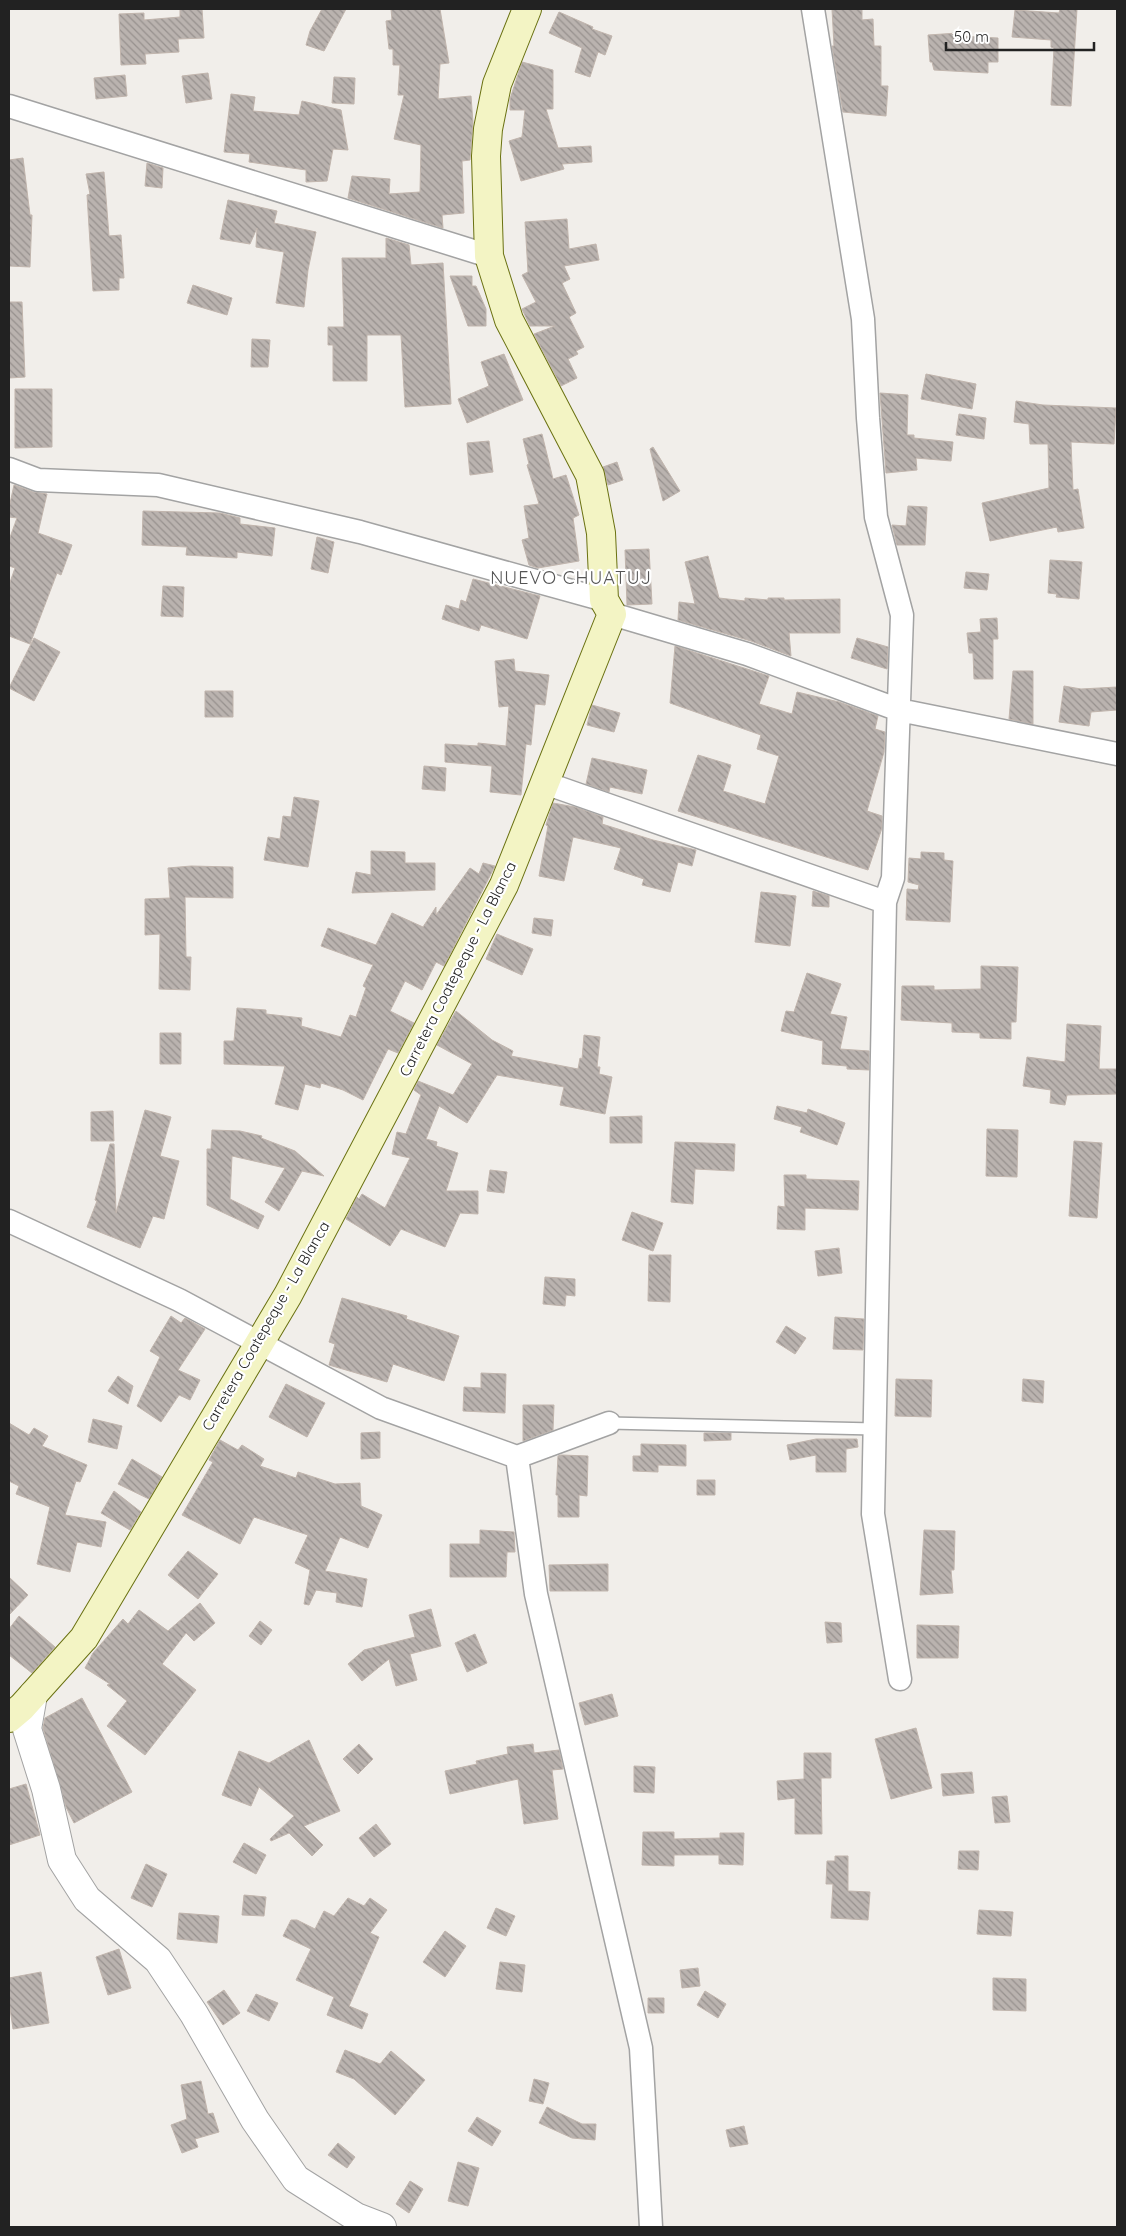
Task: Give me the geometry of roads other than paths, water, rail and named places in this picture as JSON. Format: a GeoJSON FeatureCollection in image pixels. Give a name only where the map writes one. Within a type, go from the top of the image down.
{"type":"FeatureCollection","features":[{"type":"Feature","properties":{"kind":"main road","name":"Carretera Coatepeque - La Blanca"},"geometry":{"type":"LineString","coordinates":[[9,1718],[22,1707],[84,1638],[288,1295],[504,884],[545,783],[608,607],[601,533],[590,475],[509,320],[489,256],[486,156],[488,129],[496,84],[527,9]]}},
{"type":"Feature","properties":{"kind":"street"},"geometry":{"type":"LineString","coordinates":[[813,9],[863,319],[876,517],[902,615],[893,878],[885,902],[873,1514],[900,1679]]}},
{"type":"Feature","properties":{"kind":"street"},"geometry":{"type":"LineString","coordinates":[[9,106],[489,256]]}},
{"type":"Feature","properties":{"kind":"street"},"geometry":{"type":"LineString","coordinates":[[9,469],[38,480],[158,484],[360,532],[608,607],[747,654],[899,710],[1117,754]]}},
{"type":"Feature","properties":{"kind":"street"},"geometry":{"type":"LineString","coordinates":[[545,783],[885,902]]}},
{"type":"Feature","properties":{"kind":"street"},"geometry":{"type":"LineString","coordinates":[[9,1221],[179,1300],[381,1408],[517,1456],[609,1423]]}},
{"type":"Feature","properties":{"kind":"street"},"geometry":{"type":"LineString","coordinates":[[517,1456],[536,1594],[641,2048],[651,2227]]}},
{"type":"Feature","properties":{"kind":"street"},"geometry":{"type":"LineString","coordinates":[[33,1695],[27,1729],[46,1789],[62,1860],[87,1899],[158,1960],[194,2014],[254,2120],[296,2179],[356,2217],[382,2227]]}},
{"type":"Feature","properties":{"kind":"lane"},"geometry":{"type":"LineString","coordinates":[[609,1423],[874,1428]]}},
{"type":"Feature","properties":{"kind":"district","name":"NUEVO CHUATUJ"},"geometry":{"type":"Point","coordinates":[571,578]}}]}
